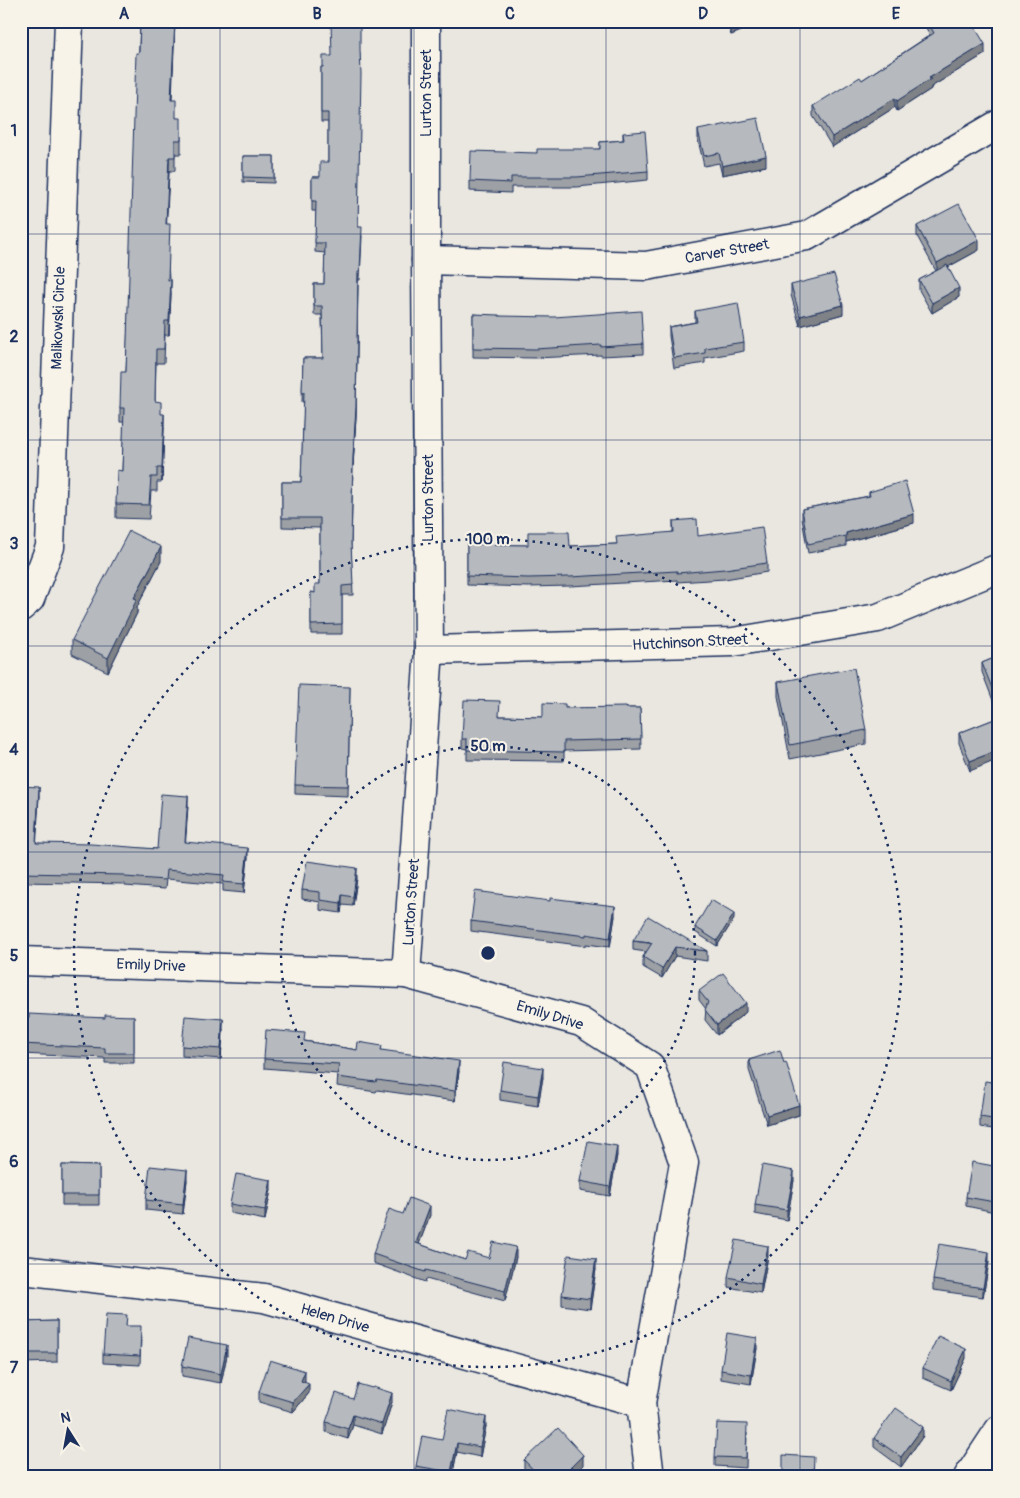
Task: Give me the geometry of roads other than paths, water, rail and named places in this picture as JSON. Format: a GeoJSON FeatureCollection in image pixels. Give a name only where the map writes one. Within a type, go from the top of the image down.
{"type":"FeatureCollection","features":[{"type":"Feature","properties":{"kind":"street","name":"Malikowski Circle"},"geometry":{"type":"LineString","coordinates":[[21,607],[30,600],[50,547],[69,21]]}},
{"type":"Feature","properties":{"kind":"street","name":"Lurton Street"},"geometry":{"type":"LineString","coordinates":[[406,974],[429,650],[426,21]]}},
{"type":"Feature","properties":{"kind":"street","name":"Carver Street"},"geometry":{"type":"LineString","coordinates":[[426,260],[646,266],[807,236],[999,124]]}},
{"type":"Feature","properties":{"kind":"street","name":"Hutchinson Street"},"geometry":{"type":"LineString","coordinates":[[429,650],[733,642],[878,618],[999,568]]}},
{"type":"Feature","properties":{"kind":"street","name":"Emily Drive"},"geometry":{"type":"LineString","coordinates":[[21,961],[406,974],[581,1022],[650,1066],[684,1163],[641,1403],[650,1477]]}},
{"type":"Feature","properties":{"kind":"street","name":"Helen Drive"},"geometry":{"type":"LineString","coordinates":[[21,1270],[264,1298],[641,1403]]}},
{"type":"Feature","properties":{"kind":"street"},"geometry":{"type":"LineString","coordinates":[[968,1477],[999,1430]]}}]}
